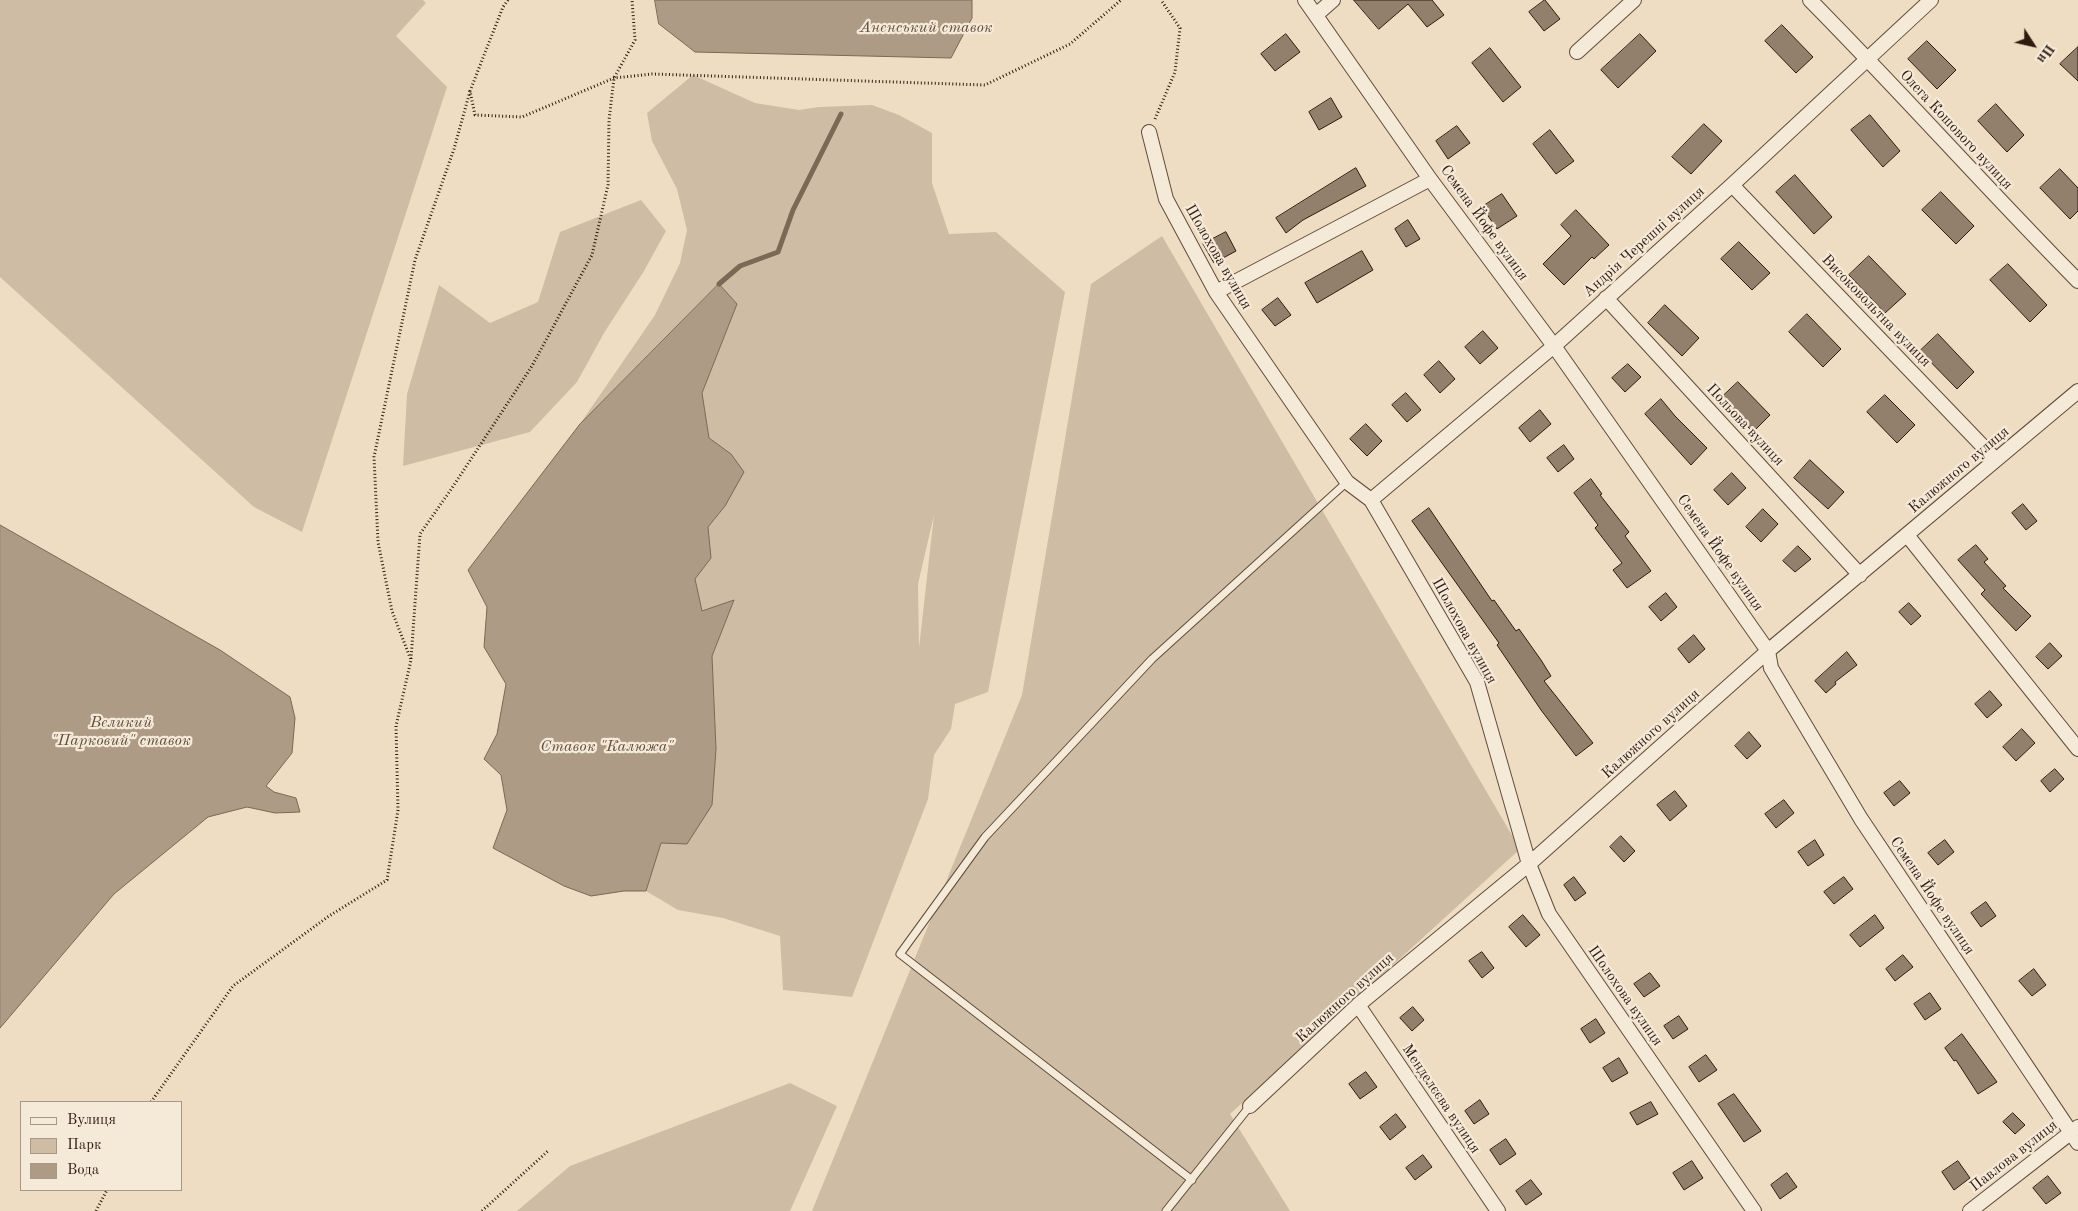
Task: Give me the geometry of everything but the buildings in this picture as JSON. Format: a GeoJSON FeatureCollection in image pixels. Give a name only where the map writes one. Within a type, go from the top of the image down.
{"type":"FeatureCollection","features":[{"type":"Feature","properties":{"kind":"street","name":"Семена Йофе вулиця"},"geometry":{"type":"LineString","coordinates":[[1305,0],[1430,179],[1554,346],[1768,651],[1771,668],[1861,819],[2076,1134]]}},
{"type":"Feature","properties":{"kind":"street"},"geometry":{"type":"LineString","coordinates":[[1316,16],[1333,0]]}},
{"type":"Feature","properties":{"kind":"street"},"geometry":{"type":"LineString","coordinates":[[1577,52],[1634,0]]}},
{"type":"Feature","properties":{"kind":"street","name":"Олега Кошового вулиця"},"geometry":{"type":"LineString","coordinates":[[1810,0],[1868,58],[1992,194],[2078,281]]}},
{"type":"Feature","properties":{"kind":"street","name":"Андрія Черешні вулиця"},"geometry":{"type":"LineString","coordinates":[[1371,500],[1554,346],[1732,185],[1931,0]]}},
{"type":"Feature","properties":{"kind":"street","name":"Шолохова вулиця"},"geometry":{"type":"LineString","coordinates":[[1149,132],[1166,199],[1216,292],[1347,482],[1371,500],[1477,682],[1530,864],[1549,914],[1754,1211]]}},
{"type":"Feature","properties":{"kind":"street"},"geometry":{"type":"LineString","coordinates":[[1216,292],[1430,179]]}},
{"type":"Feature","properties":{"kind":"street","name":"Високовольтна вулиця"},"geometry":{"type":"LineString","coordinates":[[1732,185],[1996,460]]}},
{"type":"Feature","properties":{"kind":"street","name":"Польова вулиця"},"geometry":{"type":"LineString","coordinates":[[1606,298],[1860,575]]}},
{"type":"Feature","properties":{"kind":"street","name":"Калюжного вулиця"},"geometry":{"type":"LineString","coordinates":[[1250,1106],[1358,1005],[1530,864],[1768,651],[2078,391]]}},
{"type":"Feature","properties":{"kind":"street"},"geometry":{"type":"LineString","coordinates":[[1907,535],[2078,749]]}},
{"type":"Feature","properties":{"kind":"street","name":"Менделєєва вулиця"},"geometry":{"type":"LineString","coordinates":[[1358,1005],[1498,1211]]}},
{"type":"Feature","properties":{"kind":"street","name":"Павлова вулиця"},"geometry":{"type":"LineString","coordinates":[[1970,1211],[2076,1134]]}},
{"type":"Feature","properties":{"kind":"lane"},"geometry":{"type":"LineString","coordinates":[[1192,1180],[900,954],[985,837],[1152,659],[1347,482]]}},
{"type":"Feature","properties":{"kind":"lane"},"geometry":{"type":"LineString","coordinates":[[1166,1211],[1250,1106]]}},
{"type":"Feature","properties":{"kind":"path"},"geometry":{"type":"LineString","coordinates":[[411,660],[392,611],[378,542],[374,457],[415,260],[454,148],[470,91],[503,7],[508,0]]}},
{"type":"Feature","properties":{"kind":"path"},"geometry":{"type":"LineString","coordinates":[[152,1101],[233,986],[329,916],[387,880],[398,810],[396,726],[411,660],[420,534],[532,366],[592,255],[608,185],[609,120],[614,78],[635,40],[632,0]]}},
{"type":"Feature","properties":{"kind":"path"},"geometry":{"type":"LineString","coordinates":[[470,91],[475,115],[522,117],[614,78],[652,74],[985,85],[1070,44],[1121,0]]}},
{"type":"Feature","properties":{"kind":"path"},"geometry":{"type":"LineString","coordinates":[[1149,132],[1175,72],[1180,28],[1161,0]]}},
{"type":"Feature","properties":{"kind":"path"},"geometry":{"type":"LineString","coordinates":[[482,1211],[549,1150]]}},
{"type":"Feature","properties":{"kind":"path"},"geometry":{"type":"LineString","coordinates":[[96,1211],[106,1191]]}},
{"type":"Feature","properties":{"kind":"green space"},"geometry":{"type":"Polygon","coordinates":[[[0,0],[423,0],[426,3],[396,36],[447,87],[302,532],[254,507],[0,277],[0,0]]]}},
{"type":"Feature","properties":{"kind":"green space"},"geometry":{"type":"Polygon","coordinates":[[[693,75],[755,103],[799,110],[819,107],[872,105],[899,115],[932,133],[932,183],[949,234],[996,232],[1065,292],[988,692],[955,704],[951,729],[934,755],[928,799],[852,997],[783,990],[780,936],[723,918],[678,910],[646,891],[661,843],[712,805],[716,749],[712,656],[734,601],[702,611],[695,579],[711,558],[708,527],[725,506],[731,454],[709,438],[702,393],[737,304],[719,284],[580,424],[655,315],[680,263],[687,230],[677,189],[652,141],[647,113],[693,75]],[[934,515],[918,584],[919,648],[934,515]]]}},
{"type":"Feature","properties":{"kind":"green space"},"geometry":{"type":"Polygon","coordinates":[[[641,200],[666,231],[644,271],[604,333],[577,382],[530,432],[403,466],[407,394],[439,285],[490,323],[538,302],[560,232],[641,200]]]}},
{"type":"Feature","properties":{"kind":"green space"},"geometry":{"type":"Polygon","coordinates":[[[1162,236],[1520,849],[1230,1114],[1290,1211],[812,1211],[1022,695],[1091,284],[1162,236]]]}},
{"type":"Feature","properties":{"kind":"green space"},"geometry":{"type":"Polygon","coordinates":[[[790,1083],[837,1106],[790,1211],[517,1211],[570,1166],[790,1083]]]}},
{"type":"Feature","properties":{"kind":"water","name":"Аненський ставок"},"geometry":{"type":"Polygon","coordinates":[[[655,0],[972,0],[972,18],[951,58],[695,52],[659,24],[655,0]]]}},
{"type":"Feature","properties":{"kind":"water","name":"Ставок \"Калюжа\""},"geometry":{"type":"Polygon","coordinates":[[[719,284],[737,304],[702,393],[709,438],[731,454],[744,472],[725,506],[708,527],[711,558],[695,579],[702,611],[734,600],[712,656],[716,749],[712,805],[687,844],[661,843],[646,891],[624,891],[591,896],[564,886],[493,848],[507,810],[501,775],[484,759],[497,734],[506,684],[484,647],[487,607],[468,570],[580,424],[719,284]]]}},
{"type":"Feature","properties":{"kind":"water","name":"Великий \"Парковий\" ставок"},"geometry":{"type":"Polygon","coordinates":[[[0,525],[220,650],[290,697],[295,718],[292,753],[266,786],[274,792],[296,798],[300,812],[275,813],[247,807],[208,817],[114,894],[0,1028],[0,525]]]}},
{"type":"Feature","properties":{"kind":"waterway"},"geometry":{"type":"LineString","coordinates":[[719,284],[740,266],[778,252],[793,210],[841,114]]}}]}
